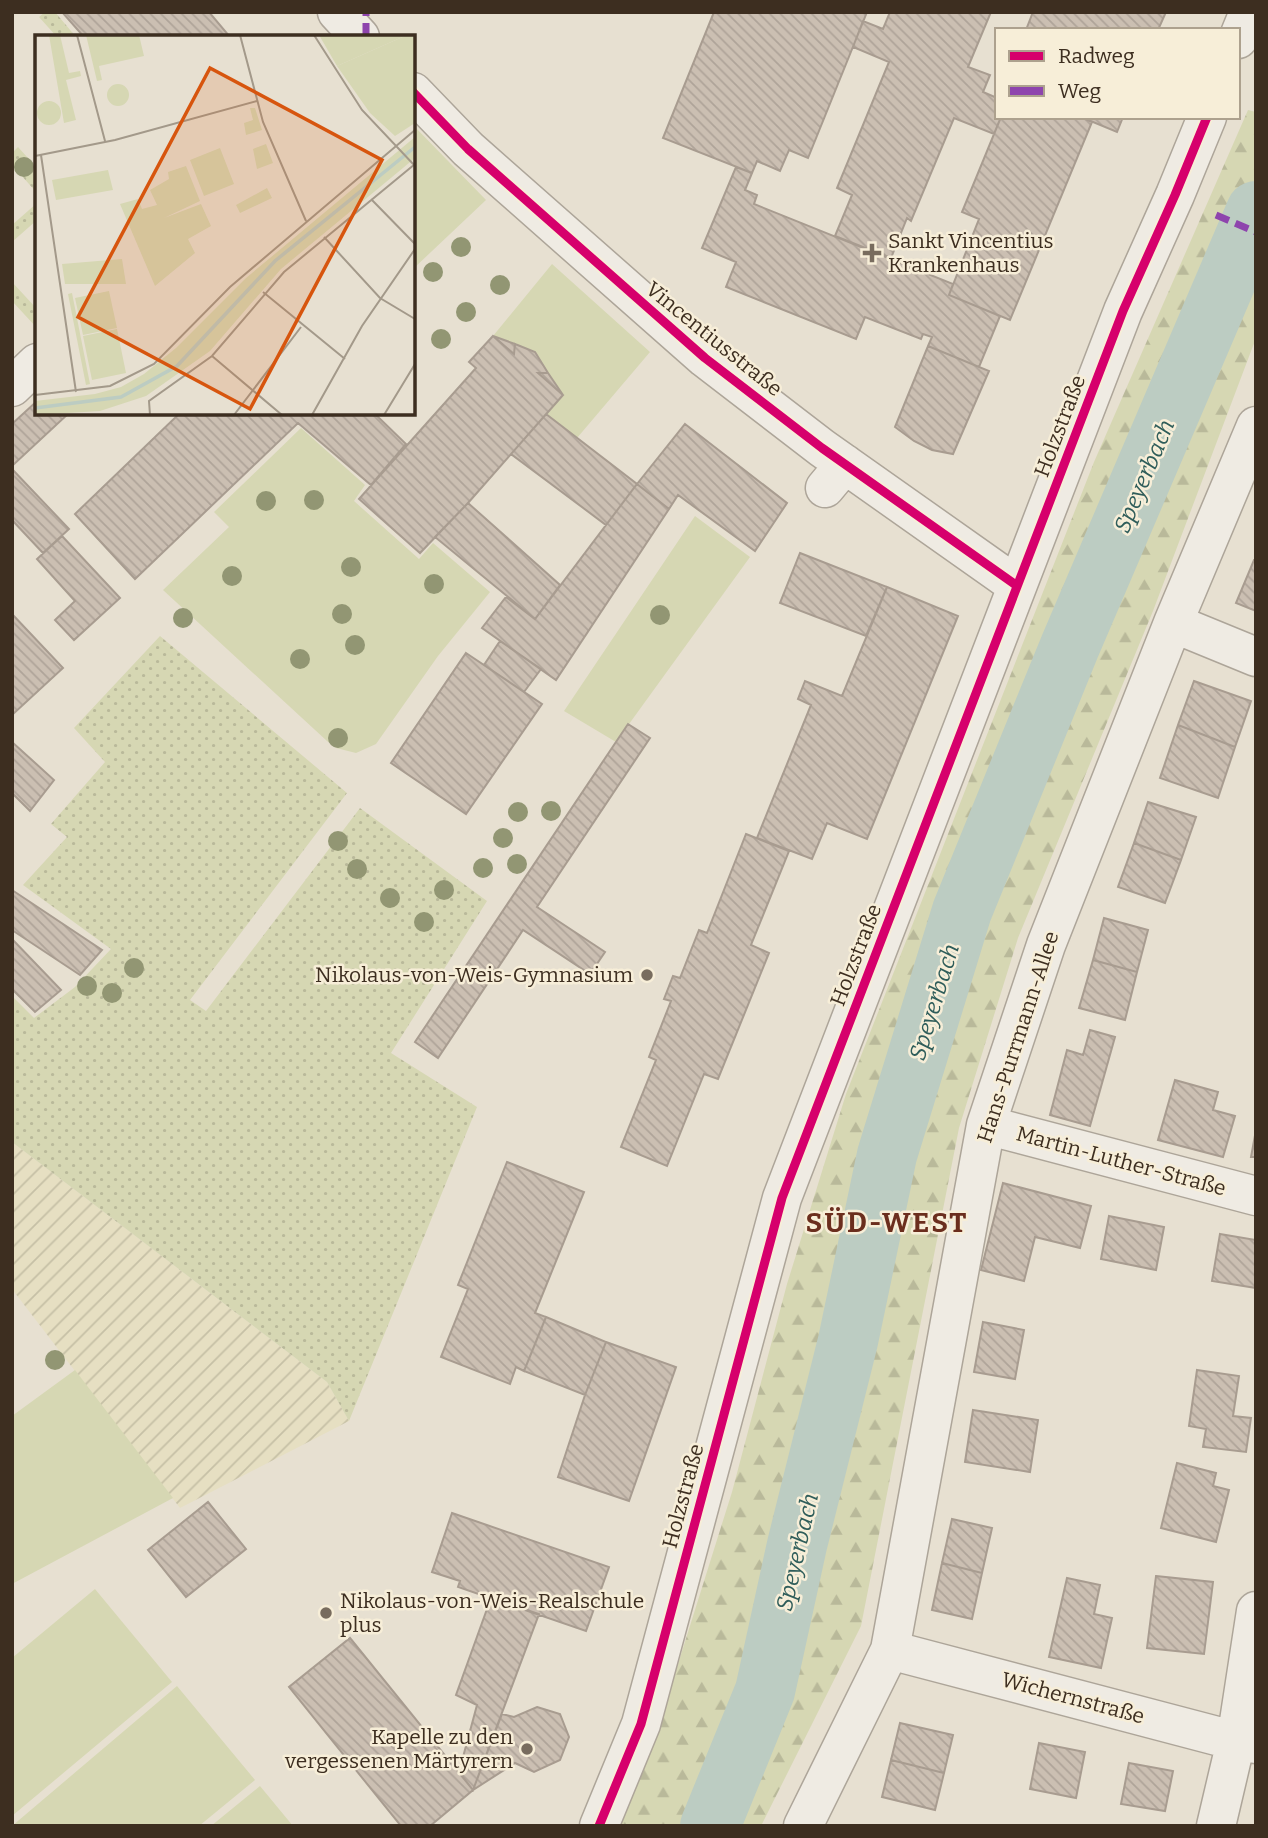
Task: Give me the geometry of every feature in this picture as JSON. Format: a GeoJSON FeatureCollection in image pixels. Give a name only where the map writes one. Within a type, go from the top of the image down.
{"type":"FeatureCollection","features":[{"type":"Feature","properties":{"kind":"street"},"geometry":{"type":"LineString","coordinates":[[337,12],[358,35]]}},
{"type":"Feature","properties":{"kind":"street"},"geometry":{"type":"LineString","coordinates":[[1240,34],[1249,12]]}},
{"type":"Feature","properties":{"kind":"street","name":"Vincentiusstraße"},"geometry":{"type":"LineString","coordinates":[[415,94],[468,149],[835,476],[1016,585]]}},
{"type":"Feature","properties":{"kind":"street","name":"Holzstraße"},"geometry":{"type":"LineString","coordinates":[[599,1826],[641,1724],[782,1198],[1123,311],[1206,119]]}},
{"type":"Feature","properties":{"kind":"street"},"geometry":{"type":"LineString","coordinates":[[12,387],[35,365]]}},
{"type":"Feature","properties":{"kind":"street","name":"Hans-Purrmann-Allee"},"geometry":{"type":"LineString","coordinates":[[803,1826],[890,1650],[986,1125],[1046,945],[1173,623],[1256,426]]}},
{"type":"Feature","properties":{"kind":"street"},"geometry":{"type":"LineString","coordinates":[[1173,623],[1256,657]]}},
{"type":"Feature","properties":{"kind":"street","name":"Martin-Luther-Straße"},"geometry":{"type":"LineString","coordinates":[[986,1125],[1256,1196]]}},
{"type":"Feature","properties":{"kind":"street"},"geometry":{"type":"LineString","coordinates":[[1216,1826],[1246,1742],[1256,1611]]}},
{"type":"Feature","properties":{"kind":"street","name":"Wichernstraße"},"geometry":{"type":"LineString","coordinates":[[890,1650],[1246,1742]]}},
{"type":"Feature","properties":{"kind":"shaded area"},"geometry":{"type":"Polygon","coordinates":[[[12,1142],[327,1382],[349,1421],[180,1508],[12,1289],[12,1142]]]}},
{"type":"Feature","properties":{"kind":"green space"},"geometry":{"type":"Polygon","coordinates":[[[45,12],[55,12],[74,35],[55,35],[39,17],[45,12]]]}},
{"type":"Feature","properties":{"kind":"green space"},"geometry":{"type":"Polygon","coordinates":[[[1248,110],[1256,112],[1256,338],[1153,611],[1018,938],[959,1128],[861,1626],[761,1826],[616,1826],[662,1715],[732,1492],[787,1284],[846,1094],[1094,462],[1248,110]]]}},
{"type":"Feature","properties":{"kind":"green space"},"geometry":{"type":"Polygon","coordinates":[[[415,127],[486,200],[415,267],[415,127]]]}},
{"type":"Feature","properties":{"kind":"green space"},"geometry":{"type":"Polygon","coordinates":[[[18,147],[35,166],[35,191],[12,165],[12,153],[18,147]]]}},
{"type":"Feature","properties":{"kind":"green space"},"geometry":{"type":"Polygon","coordinates":[[[35,205],[35,222],[12,242],[12,225],[35,205]]]}},
{"type":"Feature","properties":{"kind":"green space"},"geometry":{"type":"Polygon","coordinates":[[[552,264],[650,352],[577,438],[546,414],[562,395],[535,352],[493,336],[552,264]]]}},
{"type":"Feature","properties":{"kind":"green space"},"geometry":{"type":"Polygon","coordinates":[[[12,282],[35,307],[35,326],[12,301],[12,282]]]}},
{"type":"Feature","properties":{"kind":"green space"},"geometry":{"type":"Polygon","coordinates":[[[301,428],[365,485],[354,501],[419,559],[433,543],[490,592],[438,656],[376,744],[356,753],[336,748],[327,741],[163,590],[229,527],[214,512],[301,428]]]}},
{"type":"Feature","properties":{"kind":"green space"},"geometry":{"type":"Polygon","coordinates":[[[695,516],[750,557],[616,742],[564,711],[695,516]]]}},
{"type":"Feature","properties":{"kind":"green space"},"geometry":{"type":"Polygon","coordinates":[[[160,636],[347,793],[190,1000],[206,1011],[360,808],[487,901],[391,1053],[477,1107],[349,1421],[327,1382],[12,1142],[12,996],[34,1018],[75,987],[111,949],[23,885],[67,837],[51,824],[105,762],[74,728],[160,636]]]}},
{"type":"Feature","properties":{"kind":"green space"},"geometry":{"type":"Polygon","coordinates":[[[75,1370],[173,1498],[12,1584],[12,1416],[75,1370]]]}},
{"type":"Feature","properties":{"kind":"green space"},"geometry":{"type":"Polygon","coordinates":[[[95,1589],[172,1682],[12,1816],[12,1658],[95,1589]]]}},
{"type":"Feature","properties":{"kind":"green space"},"geometry":{"type":"Polygon","coordinates":[[[177,1686],[255,1780],[199,1826],[12,1826],[177,1686]]]}},
{"type":"Feature","properties":{"kind":"green space"},"geometry":{"type":"Polygon","coordinates":[[[260,1786],[293,1826],[211,1826],[260,1786]]]}},
{"type":"Feature","properties":{"kind":"building"},"geometry":{"type":"Polygon","coordinates":[[[62,12],[209,12],[228,35],[82,35],[62,12]]]}},
{"type":"Feature","properties":{"kind":"building"},"geometry":{"type":"Polygon","coordinates":[[[714,12],[867,12],[808,158],[789,150],[780,171],[757,161],[752,173],[663,138],[714,12]]]}},
{"type":"Feature","properties":{"kind":"building"},"geometry":{"type":"Polygon","coordinates":[[[890,12],[991,12],[968,67],[990,75],[983,92],[995,97],[995,119],[1000,119],[994,134],[954,118],[911,221],[907,218],[891,258],[835,236],[852,195],[837,188],[889,62],[853,47],[863,21],[883,29],[890,12]]]}},
{"type":"Feature","properties":{"kind":"building"},"geometry":{"type":"Polygon","coordinates":[[[1033,12],[1166,12],[1159,28],[1027,28],[1033,12]]]}},
{"type":"Feature","properties":{"kind":"building"},"geometry":{"type":"Polygon","coordinates":[[[1000,119],[1085,119],[1092,122],[1010,320],[949,295],[979,219],[962,212],[1000,119]]]}},
{"type":"Feature","properties":{"kind":"building"},"geometry":{"type":"Polygon","coordinates":[[[1086,119],[1122,119],[1117,132],[1086,119]]]}},
{"type":"Feature","properties":{"kind":"building"},"geometry":{"type":"Polygon","coordinates":[[[736,167],[752,173],[745,190],[757,195],[754,204],[953,284],[949,295],[1000,316],[979,367],[928,346],[932,337],[923,334],[921,339],[865,317],[856,339],[726,287],[736,262],[702,248],[736,167]]]}},
{"type":"Feature","properties":{"kind":"building"},"geometry":{"type":"Polygon","coordinates":[[[493,336],[514,354],[515,344],[535,352],[548,373],[538,373],[563,395],[420,553],[359,499],[476,368],[469,362],[493,336]]]}},
{"type":"Feature","properties":{"kind":"building"},"geometry":{"type":"Polygon","coordinates":[[[493,336],[515,344],[514,354],[493,336]]]}},
{"type":"Feature","properties":{"kind":"building"},"geometry":{"type":"Polygon","coordinates":[[[928,346],[989,371],[953,454],[932,450],[895,427],[928,346]]]}},
{"type":"Feature","properties":{"kind":"building"},"geometry":{"type":"Polygon","coordinates":[[[538,373],[548,373],[563,395],[538,373]]]}},
{"type":"Feature","properties":{"kind":"building"},"geometry":{"type":"Polygon","coordinates":[[[35,403],[35,415],[67,415],[12,466],[12,424],[35,403]]]}},
{"type":"Feature","properties":{"kind":"building"},"geometry":{"type":"Polygon","coordinates":[[[546,414],[637,484],[606,525],[511,454],[546,414]]]}},
{"type":"Feature","properties":{"kind":"building"},"geometry":{"type":"Polygon","coordinates":[[[178,415],[376,415],[406,444],[371,485],[298,423],[135,579],[75,514],[178,415]]]}},
{"type":"Feature","properties":{"kind":"building"},"geometry":{"type":"Polygon","coordinates":[[[685,424],[787,503],[755,551],[678,495],[669,509],[637,484],[685,424]]]}},
{"type":"Feature","properties":{"kind":"building"},"geometry":{"type":"Polygon","coordinates":[[[12,469],[69,529],[43,553],[12,520],[12,469]]]}},
{"type":"Feature","properties":{"kind":"building"},"geometry":{"type":"Polygon","coordinates":[[[637,484],[669,509],[556,680],[482,628],[506,597],[535,619],[637,484]]]}},
{"type":"Feature","properties":{"kind":"building"},"geometry":{"type":"Polygon","coordinates":[[[468,503],[560,585],[535,619],[435,537],[468,503]]]}},
{"type":"Feature","properties":{"kind":"building"},"geometry":{"type":"Polygon","coordinates":[[[62,536],[120,598],[74,640],[55,620],[75,601],[37,559],[62,536]]]}},
{"type":"Feature","properties":{"kind":"building"},"geometry":{"type":"Polygon","coordinates":[[[800,553],[887,587],[866,636],[780,603],[800,553]]]}},
{"type":"Feature","properties":{"kind":"building"},"geometry":{"type":"Polygon","coordinates":[[[1256,560],[1256,611],[1236,603],[1256,560]]]}},
{"type":"Feature","properties":{"kind":"building"},"geometry":{"type":"Polygon","coordinates":[[[887,587],[958,616],[867,839],[827,823],[812,859],[757,838],[811,705],[798,699],[805,681],[842,696],[887,587]]]}},
{"type":"Feature","properties":{"kind":"building"},"geometry":{"type":"Polygon","coordinates":[[[12,614],[63,668],[12,715],[12,614]]]}},
{"type":"Feature","properties":{"kind":"building"},"geometry":{"type":"Polygon","coordinates":[[[500,641],[541,669],[524,692],[484,665],[500,641]]]}},
{"type":"Feature","properties":{"kind":"building"},"geometry":{"type":"Polygon","coordinates":[[[466,653],[542,704],[466,814],[391,763],[466,653]]]}},
{"type":"Feature","properties":{"kind":"building"},"geometry":{"type":"Polygon","coordinates":[[[1194,681],[1251,701],[1235,747],[1178,725],[1194,681]]]}},
{"type":"Feature","properties":{"kind":"building"},"geometry":{"type":"Polygon","coordinates":[[[628,724],[650,738],[537,907],[605,952],[590,974],[523,930],[438,1058],[415,1042],[628,724]]]}},
{"type":"Feature","properties":{"kind":"building"},"geometry":{"type":"Polygon","coordinates":[[[1178,725],[1235,747],[1218,798],[1160,778],[1178,725]]]}},
{"type":"Feature","properties":{"kind":"building"},"geometry":{"type":"Polygon","coordinates":[[[12,742],[54,780],[30,811],[12,793],[12,742]]]}},
{"type":"Feature","properties":{"kind":"building"},"geometry":{"type":"Polygon","coordinates":[[[1148,802],[1196,817],[1181,860],[1134,843],[1148,802]]]}},
{"type":"Feature","properties":{"kind":"building","name":"Nikolaus-von-Weis-Gymnasium"},"geometry":{"type":"Polygon","coordinates":[[[746,834],[789,851],[751,945],[769,953],[718,1079],[704,1074],[667,1166],[621,1147],[656,1060],[649,1057],[671,1001],[664,999],[673,976],[680,978],[699,930],[707,933],[746,834]]]}},
{"type":"Feature","properties":{"kind":"building"},"geometry":{"type":"Polygon","coordinates":[[[1134,843],[1181,860],[1165,903],[1118,887],[1134,843]]]}},
{"type":"Feature","properties":{"kind":"building"},"geometry":{"type":"Polygon","coordinates":[[[12,890],[102,950],[80,975],[12,930],[12,890]]]}},
{"type":"Feature","properties":{"kind":"building"},"geometry":{"type":"Polygon","coordinates":[[[1104,918],[1148,930],[1137,972],[1093,960],[1104,918]]]}},
{"type":"Feature","properties":{"kind":"building"},"geometry":{"type":"Polygon","coordinates":[[[12,939],[61,990],[35,1012],[12,989],[12,939]]]}},
{"type":"Feature","properties":{"kind":"building"},"geometry":{"type":"Polygon","coordinates":[[[1093,960],[1137,972],[1125,1020],[1079,1008],[1093,960]]]}},
{"type":"Feature","properties":{"kind":"building"},"geometry":{"type":"Polygon","coordinates":[[[1090,1030],[1115,1037],[1090,1126],[1050,1115],[1067,1050],[1083,1055],[1090,1030]]]}},
{"type":"Feature","properties":{"kind":"building"},"geometry":{"type":"Polygon","coordinates":[[[1175,1080],[1218,1092],[1213,1110],[1235,1116],[1223,1157],[1158,1140],[1175,1080]]]}},
{"type":"Feature","properties":{"kind":"building"},"geometry":{"type":"Polygon","coordinates":[[[1256,1130],[1256,1157],[1251,1157],[1256,1130]]]}},
{"type":"Feature","properties":{"kind":"building"},"geometry":{"type":"Polygon","coordinates":[[[507,1162],[584,1192],[535,1313],[546,1317],[524,1371],[516,1367],[510,1384],[441,1357],[468,1289],[458,1285],[507,1162]]]}},
{"type":"Feature","properties":{"kind":"building"},"geometry":{"type":"Polygon","coordinates":[[[1003,1183],[1091,1206],[1080,1248],[1035,1237],[1024,1281],[981,1270],[1003,1183]]]}},
{"type":"Feature","properties":{"kind":"building"},"geometry":{"type":"Polygon","coordinates":[[[1109,1216],[1164,1227],[1156,1270],[1101,1259],[1109,1216]]]}},
{"type":"Feature","properties":{"kind":"building"},"geometry":{"type":"Polygon","coordinates":[[[1220,1234],[1256,1240],[1256,1288],[1212,1281],[1220,1234]]]}},
{"type":"Feature","properties":{"kind":"building"},"geometry":{"type":"Polygon","coordinates":[[[546,1317],[606,1342],[585,1395],[524,1371],[546,1317]]]}},
{"type":"Feature","properties":{"kind":"building"},"geometry":{"type":"Polygon","coordinates":[[[983,1322],[1024,1330],[1015,1379],[974,1372],[983,1322]]]}},
{"type":"Feature","properties":{"kind":"building"},"geometry":{"type":"Polygon","coordinates":[[[606,1342],[676,1367],[629,1501],[558,1477],[606,1342]]]}},
{"type":"Feature","properties":{"kind":"building"},"geometry":{"type":"Polygon","coordinates":[[[1197,1370],[1239,1376],[1233,1416],[1251,1418],[1246,1452],[1203,1447],[1206,1429],[1189,1426],[1197,1370]]]}},
{"type":"Feature","properties":{"kind":"building"},"geometry":{"type":"Polygon","coordinates":[[[973,1410],[1038,1420],[1030,1472],[965,1462],[973,1410]]]}},
{"type":"Feature","properties":{"kind":"building"},"geometry":{"type":"Polygon","coordinates":[[[1177,1463],[1216,1473],[1213,1486],[1229,1490],[1216,1542],[1161,1528],[1177,1463]]]}},
{"type":"Feature","properties":{"kind":"building"},"geometry":{"type":"Polygon","coordinates":[[[208,1502],[246,1549],[186,1597],[148,1550],[208,1502]]]}},
{"type":"Feature","properties":{"kind":"building"},"geometry":{"type":"Polygon","coordinates":[[[452,1513],[609,1567],[586,1631],[458,1587],[460,1581],[432,1572],[452,1513]]]}},
{"type":"Feature","properties":{"kind":"building"},"geometry":{"type":"Polygon","coordinates":[[[952,1519],[992,1528],[982,1573],[942,1563],[952,1519]]]}},
{"type":"Feature","properties":{"kind":"building"},"geometry":{"type":"Polygon","coordinates":[[[942,1563],[982,1573],[972,1619],[932,1610],[942,1563]]]}},
{"type":"Feature","properties":{"kind":"building"},"geometry":{"type":"Polygon","coordinates":[[[1156,1576],[1213,1582],[1204,1654],[1147,1648],[1156,1576]]]}},
{"type":"Feature","properties":{"kind":"building"},"geometry":{"type":"Polygon","coordinates":[[[1067,1578],[1100,1585],[1094,1614],[1112,1618],[1101,1668],[1049,1657],[1067,1578]]]}},
{"type":"Feature","properties":{"kind":"building"},"geometry":{"type":"Polygon","coordinates":[[[491,1598],[539,1614],[473,1790],[459,1772],[477,1705],[456,1695],[491,1598]]]}},
{"type":"Feature","properties":{"kind":"building"},"geometry":{"type":"Polygon","coordinates":[[[350,1638],[473,1790],[430,1826],[401,1826],[289,1687],[350,1638]]]}},
{"type":"Feature","properties":{"kind":"building","name":"Kapelle zu den vergessenen Märtyrern"},"geometry":{"type":"Polygon","coordinates":[[[537,1707],[560,1714],[569,1737],[560,1760],[534,1772],[515,1763],[473,1790],[502,1714],[514,1717],[537,1707]]]}},
{"type":"Feature","properties":{"kind":"building"},"geometry":{"type":"Polygon","coordinates":[[[900,1723],[953,1735],[944,1773],[891,1760],[900,1723]]]}},
{"type":"Feature","properties":{"kind":"building"},"geometry":{"type":"Polygon","coordinates":[[[1039,1743],[1085,1752],[1076,1798],[1030,1789],[1039,1743]]]}},
{"type":"Feature","properties":{"kind":"building"},"geometry":{"type":"Polygon","coordinates":[[[891,1760],[944,1773],[935,1810],[882,1797],[891,1760]]]}},
{"type":"Feature","properties":{"kind":"building"},"geometry":{"type":"Polygon","coordinates":[[[1129,1763],[1173,1771],[1165,1811],[1121,1804],[1129,1763]]]}},
{"type":"Feature","properties":{"kind":"waterway","name":"Speyerbach"},"geometry":{"type":"LineString","coordinates":[[710,1826],[765,1691],[797,1545],[848,1341],[887,1155],[962,911],[1070,646],[1256,211]]}},
{"type":"Feature","properties":{"kind":"marked path"},"geometry":{"type":"LineString","coordinates":[[366,12],[366,35]]}},
{"type":"Feature","properties":{"kind":"marked path"},"geometry":{"type":"LineString","coordinates":[[1216,215],[1256,232]]}},
{"type":"Feature","properties":{"kind":"cycle path"},"geometry":{"type":"LineString","coordinates":[[415,94],[468,149],[705,358],[822,448],[1016,585]]}},
{"type":"Feature","properties":{"kind":"cycle path"},"geometry":{"type":"LineString","coordinates":[[599,1826],[641,1724],[782,1198],[1123,311],[1206,119]]}},
{"type":"Feature","properties":{"kind":"place","name":"Sankt Vincentius Krankenhaus"},"geometry":{"type":"Point","coordinates":[872,253]}},
{"type":"Feature","properties":{"kind":"place","name":"Nikolaus-von-Weis-Gymnasium"},"geometry":{"type":"Point","coordinates":[647,975]}},
{"type":"Feature","properties":{"kind":"place","name":"Nikolaus-von-Weis-Realschule plus"},"geometry":{"type":"Point","coordinates":[326,1613]}},
{"type":"Feature","properties":{"kind":"place","name":"Kapelle zu den vergessenen Märtyrern"},"geometry":{"type":"Point","coordinates":[527,1749]}},
{"type":"Feature","properties":{"kind":"district","name":"SÜD-WEST"},"geometry":{"type":"Point","coordinates":[887,1222]}}]}
